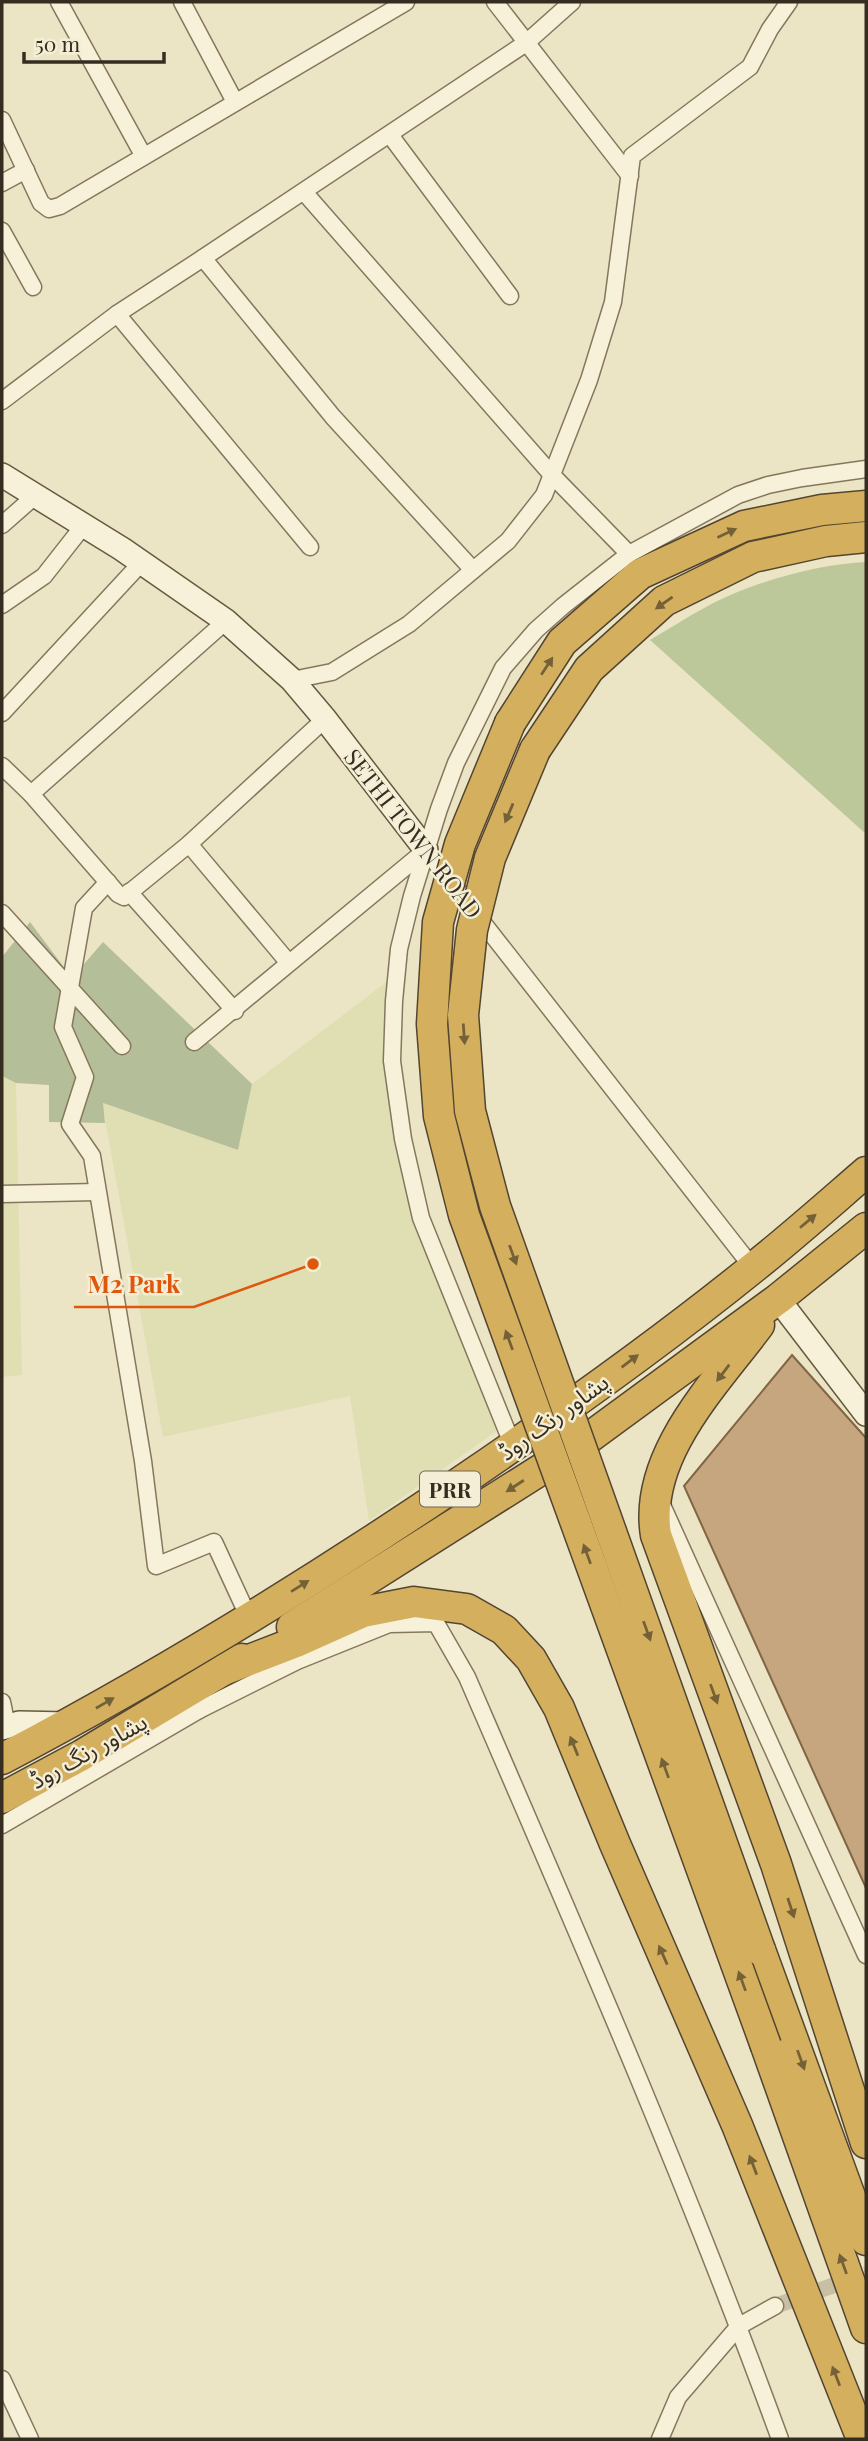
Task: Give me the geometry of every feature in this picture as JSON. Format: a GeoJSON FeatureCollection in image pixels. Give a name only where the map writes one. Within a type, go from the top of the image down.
{"type":"FeatureCollection","features":[{"type":"Feature","properties":{"kind":"highway"},"geometry":{"type":"LineString","coordinates":[[866,506],[822,510],[744,526],[640,574],[562,642],[510,723],[460,844],[438,922],[432,1024],[439,1116],[464,1215],[866,2328]]}},
{"type":"Feature","properties":{"kind":"highway"},"geometry":{"type":"LineString","coordinates":[[866,537],[826,541],[753,557],[664,601],[589,669],[535,750],[490,858],[472,930],[463,1015],[470,1111],[495,1206],[866,2241]]}},
{"type":"Feature","properties":{"kind":"highway","name":"پشاور رنگ روڈ"},"geometry":{"type":"LineString","coordinates":[[2,1759],[68,1724],[249,1618],[382,1535],[513,1446],[560,1414],[753,1268],[866,1172]]}},
{"type":"Feature","properties":{"kind":"highway","name":"پشاور رنگ روڈ"},"geometry":{"type":"LineString","coordinates":[[2,1798],[82,1755],[186,1706],[226,1669],[575,1448],[778,1299],[866,1228]]}},
{"type":"Feature","properties":{"kind":"highway"},"geometry":{"type":"LineString","coordinates":[[778,1299],[676,1439],[655,1491],[653,1517],[656,1535],[776,1864],[866,2143]]}},
{"type":"Feature","properties":{"kind":"highway"},"geometry":{"type":"LineString","coordinates":[[226,1669],[363,1612],[414,1602],[467,1609],[504,1630],[531,1658],[559,1707],[615,1844],[737,2125],[862,2439]]}},
{"type":"Feature","properties":{"kind":"street"},"geometry":{"type":"LineString","coordinates":[[59,2],[143,155]]}},
{"type":"Feature","properties":{"kind":"street"},"geometry":{"type":"LineString","coordinates":[[182,2],[235,102]]}},
{"type":"Feature","properties":{"kind":"street"},"geometry":{"type":"LineString","coordinates":[[2,120],[41,203],[49,209],[60,206],[406,2]]}},
{"type":"Feature","properties":{"kind":"street"},"geometry":{"type":"LineString","coordinates":[[495,2],[630,176]]}},
{"type":"Feature","properties":{"kind":"street"},"geometry":{"type":"LineString","coordinates":[[2,401],[117,314],[526,43],[572,2]]}},
{"type":"Feature","properties":{"kind":"street"},"geometry":{"type":"LineString","coordinates":[[292,680],[332,672],[409,624],[508,541],[544,495],[589,380],[613,302],[632,156],[750,67],[770,29],[789,2]]}},
{"type":"Feature","properties":{"kind":"street"},"geometry":{"type":"LineString","coordinates":[[390,135],[510,296]]}},
{"type":"Feature","properties":{"kind":"street"},"geometry":{"type":"LineString","coordinates":[[2,183],[26,170]]}},
{"type":"Feature","properties":{"kind":"street"},"geometry":{"type":"LineString","coordinates":[[304,192],[552,475],[629,554]]}},
{"type":"Feature","properties":{"kind":"street"},"geometry":{"type":"LineString","coordinates":[[2,231],[33,288]]}},
{"type":"Feature","properties":{"kind":"street"},"geometry":{"type":"LineString","coordinates":[[203,258],[333,417],[473,570]]}},
{"type":"Feature","properties":{"kind":"street"},"geometry":{"type":"LineString","coordinates":[[117,314],[310,547]]}},
{"type":"Feature","properties":{"kind":"street"},"geometry":{"type":"LineString","coordinates":[[513,1446],[421,1217],[403,1139],[393,1061],[394,1001],[400,949],[426,850],[456,763],[503,668],[536,630],[629,554],[738,495],[802,478],[866,469]]}},
{"type":"Feature","properties":{"kind":"street","name":"SETHI TOWN ROAD"},"geometry":{"type":"LineString","coordinates":[[2,475],[142,562],[226,621],[292,680],[326,719],[753,1268]]}},
{"type":"Feature","properties":{"kind":"street"},"geometry":{"type":"LineString","coordinates":[[2,526],[36,495]]}},
{"type":"Feature","properties":{"kind":"street"},"geometry":{"type":"LineString","coordinates":[[2,605],[44,576],[84,525]]}},
{"type":"Feature","properties":{"kind":"street"},"geometry":{"type":"LineString","coordinates":[[2,713],[142,562]]}},
{"type":"Feature","properties":{"kind":"street"},"geometry":{"type":"LineString","coordinates":[[31,793],[226,621]]}},
{"type":"Feature","properties":{"kind":"street"},"geometry":{"type":"LineString","coordinates":[[2,766],[31,793],[124,897],[189,844],[326,719]]}},
{"type":"Feature","properties":{"kind":"street"},"geometry":{"type":"LineString","coordinates":[[189,844],[288,962]]}},
{"type":"Feature","properties":{"kind":"street"},"geometry":{"type":"LineString","coordinates":[[194,1041],[426,850]]}},
{"type":"Feature","properties":{"kind":"street"},"geometry":{"type":"LineString","coordinates":[[108,882],[85,908],[64,1027],[85,1077],[70,1124],[92,1156],[143,1461],[156,1566],[214,1542],[249,1618]]}},
{"type":"Feature","properties":{"kind":"street"},"geometry":{"type":"LineString","coordinates":[[129,892],[234,1010]]}},
{"type":"Feature","properties":{"kind":"street"},"geometry":{"type":"LineString","coordinates":[[2,913],[122,1046]]}},
{"type":"Feature","properties":{"kind":"street"},"geometry":{"type":"LineString","coordinates":[[2,940],[15,928]]}},
{"type":"Feature","properties":{"kind":"street"},"geometry":{"type":"LineString","coordinates":[[2,1194],[97,1192]]}},
{"type":"Feature","properties":{"kind":"street"},"geometry":{"type":"LineString","coordinates":[[778,1299],[866,1414]]}},
{"type":"Feature","properties":{"kind":"street"},"geometry":{"type":"LineString","coordinates":[[655,1491],[866,1955]]}},
{"type":"Feature","properties":{"kind":"street"},"geometry":{"type":"LineString","coordinates":[[2,1825],[186,1706],[389,1624],[436,1623],[467,1677],[617,2022],[739,2326],[779,2439]]}},
{"type":"Feature","properties":{"kind":"street"},"geometry":{"type":"LineString","coordinates":[[2,1702],[4,1727],[19,1723],[68,1724]]}},
{"type":"Feature","properties":{"kind":"street"},"geometry":{"type":"LineString","coordinates":[[660,2439],[678,2397],[739,2326],[775,2306]]}},
{"type":"Feature","properties":{"kind":"street"},"geometry":{"type":"LineString","coordinates":[[2,2379],[30,2439]]}},
{"type":"Feature","properties":{"kind":"green space"},"geometry":{"type":"Polygon","coordinates":[[[866,562],[866,834],[650,640],[706,607],[742,590],[826,566],[866,562]]]}},
{"type":"Feature","properties":{"kind":"green space"},"geometry":{"type":"Polygon","coordinates":[[[30,922],[72,978],[103,942],[252,1084],[238,1150],[103,1103],[105,1123],[49,1122],[49,1085],[16,1083],[2,1076],[2,957],[30,922]]]}},
{"type":"Feature","properties":{"kind":"green space"},"geometry":{"type":"Polygon","coordinates":[[[397,974],[392,1061],[421,1217],[504,1426],[369,1521],[350,1396],[163,1437],[102,1103],[238,1150],[252,1084],[397,974]]]}},
{"type":"Feature","properties":{"kind":"green space"},"geometry":{"type":"Polygon","coordinates":[[[2,1076],[16,1083],[22,1375],[2,1377],[2,1076]]]}},
{"type":"Feature","properties":{"kind":"building"},"geometry":{"type":"Polygon","coordinates":[[[792,1355],[866,1438],[866,1888],[684,1486],[792,1355]]]}},
{"type":"Feature","properties":{"kind":"tunnel"},"geometry":{"type":"LineString","coordinates":[[775,2306],[866,2274]]}},
{"type":"Feature","properties":{"kind":"place","name":"M2 Park"},"geometry":{"type":"Point","coordinates":[313,1264]}}]}
